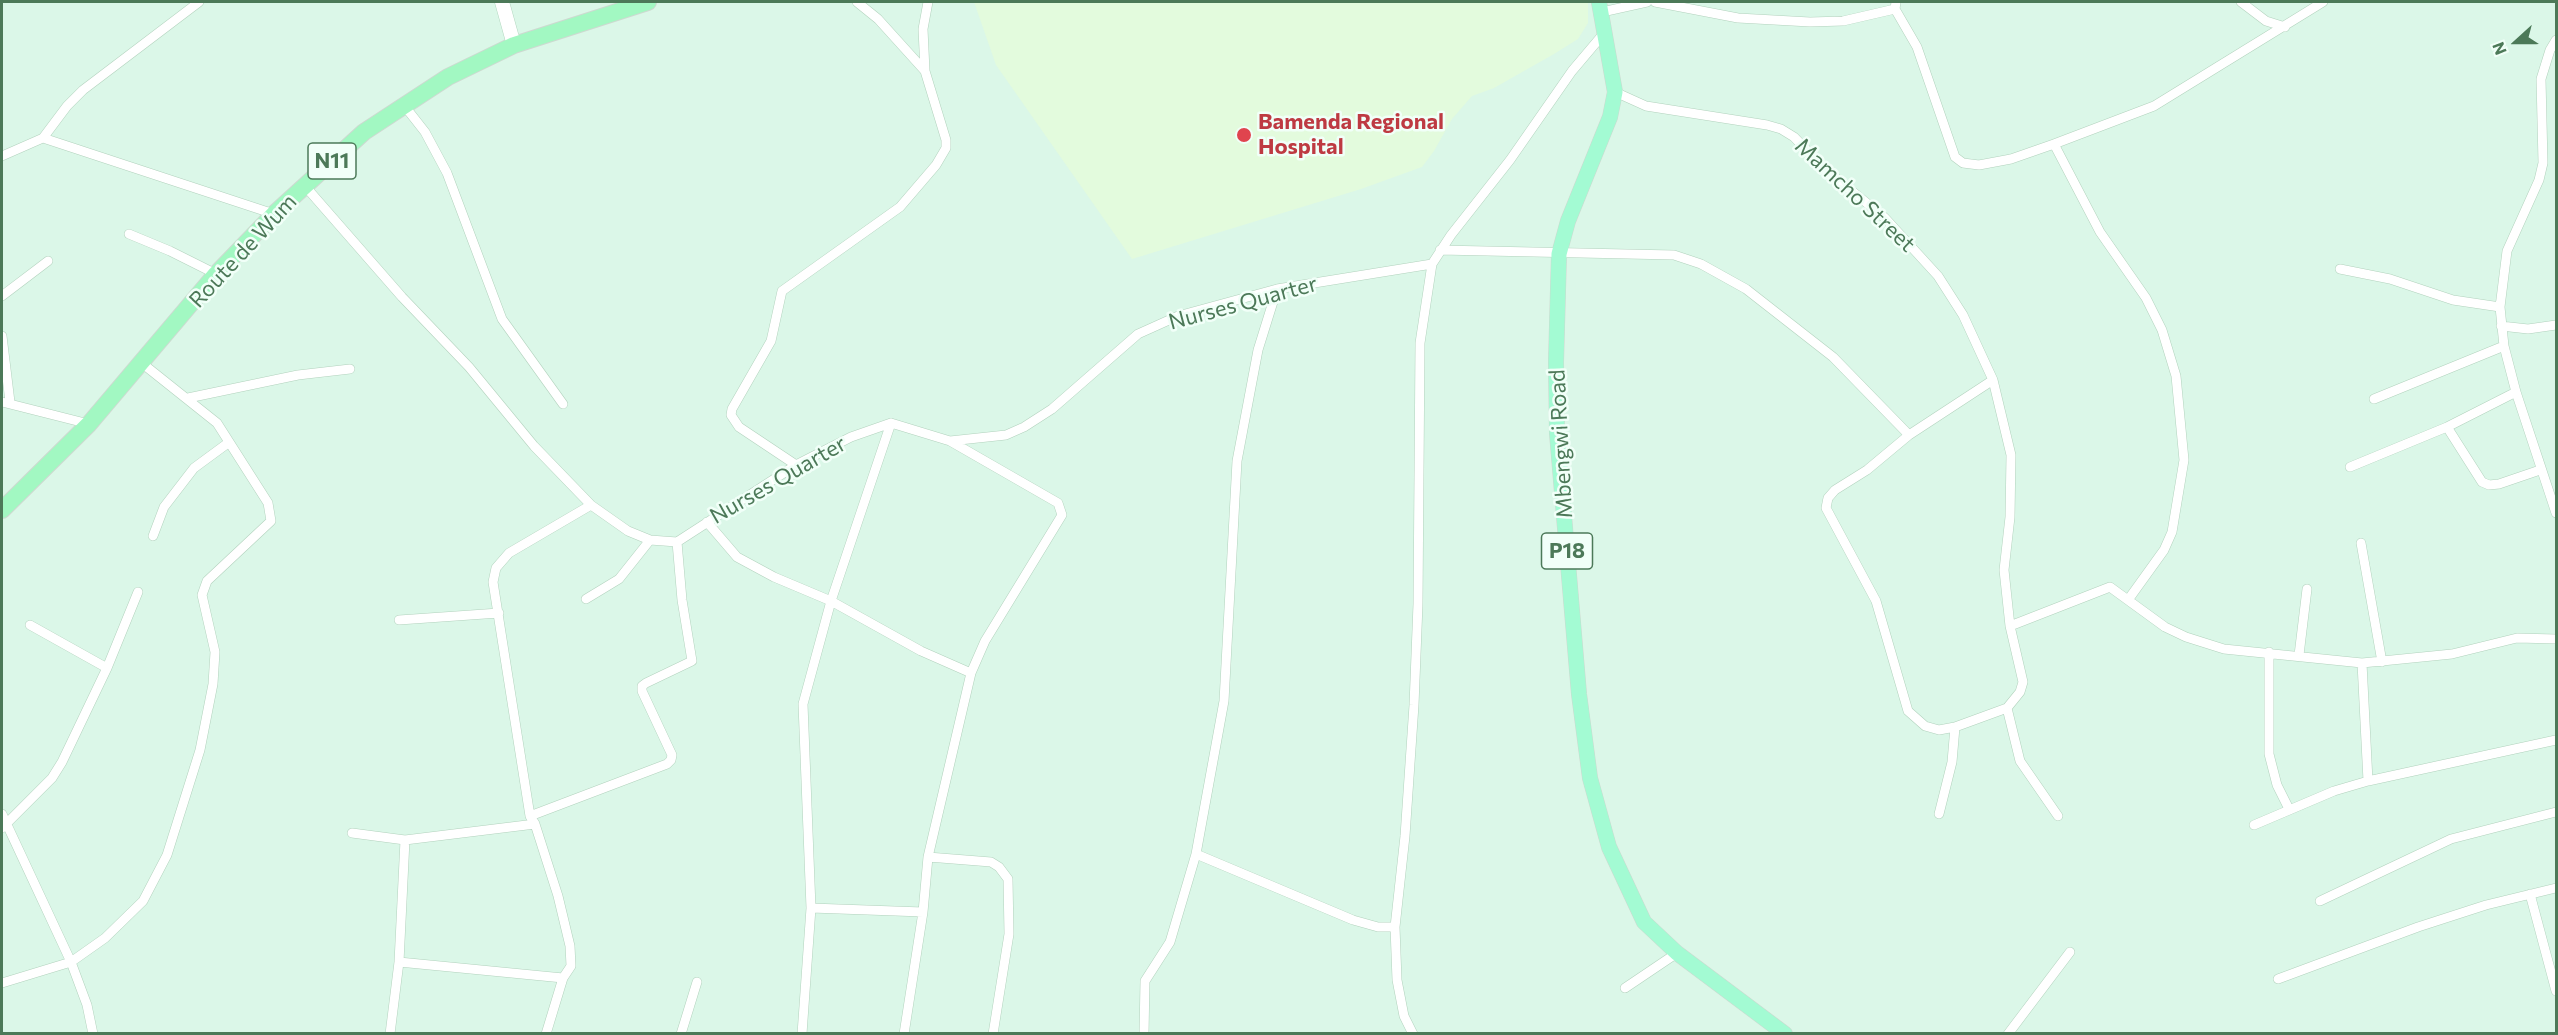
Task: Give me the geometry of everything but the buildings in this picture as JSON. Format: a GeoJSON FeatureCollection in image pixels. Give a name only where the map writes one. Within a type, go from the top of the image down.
{"type":"FeatureCollection","features":[{"type":"Feature","properties":{"kind":"highway","name":"Route de Wum"},"geometry":{"type":"LineString","coordinates":[[89,424],[143,364],[216,274],[274,214],[364,132],[403,104],[448,77],[514,45],[648,2]]}},
{"type":"Feature","properties":{"kind":"highway","name":"N11"},"geometry":{"type":"LineString","coordinates":[[2,510],[89,424]]}},
{"type":"Feature","properties":{"kind":"main road"},"geometry":{"type":"LineString","coordinates":[[502,2],[514,45]]}},
{"type":"Feature","properties":{"kind":"main road","name":"Mbengwi Road"},"geometry":{"type":"LineString","coordinates":[[1601,7],[1615,92],[1610,117],[1568,221],[1559,254],[1557,434],[1579,694],[1590,778],[1609,847],[1644,922],[1677,953],[1785,1034]]}},
{"type":"Feature","properties":{"kind":"street"},"geometry":{"type":"LineString","coordinates":[[2,156],[43,138],[67,106],[83,90],[199,2]]}},
{"type":"Feature","properties":{"kind":"street"},"geometry":{"type":"LineString","coordinates":[[856,2],[879,19],[925,71]]}},
{"type":"Feature","properties":{"kind":"street"},"geometry":{"type":"LineString","coordinates":[[796,465],[739,427],[731,415],[732,409],[771,341],[782,291],[900,207],[936,165],[946,148],[946,140],[925,71],[923,29],[928,2]]}},
{"type":"Feature","properties":{"kind":"street"},"geometry":{"type":"LineString","coordinates":[[1601,7],[1647,2]]}},
{"type":"Feature","properties":{"kind":"street"},"geometry":{"type":"LineString","coordinates":[[1655,2],[1738,18],[1810,22],[1843,21],[1895,5],[1917,47],[1955,156],[1963,163],[1985,164],[2054,144],[2154,106],[2323,2]]}},
{"type":"Feature","properties":{"kind":"street"},"geometry":{"type":"LineString","coordinates":[[2241,2],[2266,21],[2285,27]]}},
{"type":"Feature","properties":{"kind":"street"},"geometry":{"type":"LineString","coordinates":[[1413,1034],[1404,1016],[1397,980],[1395,927],[1405,836],[1414,705],[1418,604],[1420,343],[1432,264],[1440,250],[1480,201],[1572,71],[1606,30]]}},
{"type":"Feature","properties":{"kind":"street"},"geometry":{"type":"LineString","coordinates":[[2556,40],[2550,50],[2541,79],[2543,163],[2539,180],[2507,251],[2500,308],[2504,346],[2516,392],[2556,513]]}},
{"type":"Feature","properties":{"kind":"street","name":"Mamcho Street"},"geometry":{"type":"LineString","coordinates":[[1615,92],[1646,106],[1767,125],[1781,129],[1794,137],[1825,169],[1885,218],[1938,276],[1963,315],[1993,380],[2011,454],[2010,517],[2004,570],[2010,626],[2023,682],[2020,692],[2007,708]]}},
{"type":"Feature","properties":{"kind":"street"},"geometry":{"type":"LineString","coordinates":[[403,104],[425,132],[447,173],[502,319],[564,404]]}},
{"type":"Feature","properties":{"kind":"street"},"geometry":{"type":"LineString","coordinates":[[43,138],[274,214]]}},
{"type":"Feature","properties":{"kind":"street"},"geometry":{"type":"LineString","coordinates":[[2054,144],[2100,232],[2155,314],[2176,376],[2184,460],[2172,532],[2164,550],[2128,600]]}},
{"type":"Feature","properties":{"kind":"street"},"geometry":{"type":"LineString","coordinates":[[306,186],[402,297],[469,367],[534,446],[591,505],[628,531],[650,540],[677,542],[682,600],[692,661],[642,686],[642,691],[672,755],[667,764],[533,820],[405,840],[352,833]]}},
{"type":"Feature","properties":{"kind":"street"},"geometry":{"type":"LineString","coordinates":[[129,234],[170,250],[216,274]]}},
{"type":"Feature","properties":{"kind":"street"},"geometry":{"type":"LineString","coordinates":[[1440,250],[1674,255],[1701,264],[1746,289],[1790,321],[1833,357],[1909,435]]}},
{"type":"Feature","properties":{"kind":"street"},"geometry":{"type":"LineString","coordinates":[[2,296],[48,261]]}},
{"type":"Feature","properties":{"kind":"street","name":"Nurses Quarter"},"geometry":{"type":"LineString","coordinates":[[677,542],[796,465],[851,437],[891,423],[950,441],[1006,435],[1024,427],[1077,388],[1138,334],[1178,316],[1277,289],[1432,264]]}},
{"type":"Feature","properties":{"kind":"street"},"geometry":{"type":"LineString","coordinates":[[2340,269],[2390,279],[2453,300],[2500,308]]}},
{"type":"Feature","properties":{"kind":"street"},"geometry":{"type":"LineString","coordinates":[[1144,1034],[1145,981],[1170,942],[1196,854],[1224,701],[1238,461],[1255,362],[1265,320],[1277,289]]}},
{"type":"Feature","properties":{"kind":"street"},"geometry":{"type":"LineString","coordinates":[[2501,326],[2528,329],[2556,325]]}},
{"type":"Feature","properties":{"kind":"street"},"geometry":{"type":"LineString","coordinates":[[2,336],[6,402],[89,424]]}},
{"type":"Feature","properties":{"kind":"street"},"geometry":{"type":"LineString","coordinates":[[2374,399],[2504,346]]}},
{"type":"Feature","properties":{"kind":"street"},"geometry":{"type":"LineString","coordinates":[[2,983],[71,962],[105,938],[143,901],[166,855],[200,750],[213,684],[215,652],[202,595],[207,581],[272,521],[268,503],[217,423],[143,364]]}},
{"type":"Feature","properties":{"kind":"street"},"geometry":{"type":"LineString","coordinates":[[188,398],[298,375],[350,369]]}},
{"type":"Feature","properties":{"kind":"street"},"geometry":{"type":"LineString","coordinates":[[1993,380],[1909,435],[1867,470],[1835,490],[1827,498],[1826,507],[1876,601],[1908,711],[1925,726],[1939,730],[1955,728],[2007,708],[2020,760],[2058,816]]}},
{"type":"Feature","properties":{"kind":"street"},"geometry":{"type":"LineString","coordinates":[[2349,467],[2447,427],[2516,392]]}},
{"type":"Feature","properties":{"kind":"street"},"geometry":{"type":"LineString","coordinates":[[802,1034],[811,908],[803,704],[831,602],[891,423]]}},
{"type":"Feature","properties":{"kind":"street"},"geometry":{"type":"LineString","coordinates":[[2447,427],[2482,482],[2489,485],[2499,484],[2540,470]]}},
{"type":"Feature","properties":{"kind":"street"},"geometry":{"type":"LineString","coordinates":[[904,1034],[923,912],[928,857],[971,673],[986,641],[1062,515],[1058,503],[950,441]]}},
{"type":"Feature","properties":{"kind":"street"},"geometry":{"type":"LineString","coordinates":[[153,536],[164,507],[194,468],[228,443]]}},
{"type":"Feature","properties":{"kind":"street"},"geometry":{"type":"LineString","coordinates":[[546,1034],[563,978],[571,966],[567,929],[533,820],[504,661],[493,582],[496,568],[509,553],[591,505]]}},
{"type":"Feature","properties":{"kind":"street"},"geometry":{"type":"LineString","coordinates":[[707,522],[737,557],[774,578],[831,602],[921,651],[971,673]]}},
{"type":"Feature","properties":{"kind":"street"},"geometry":{"type":"LineString","coordinates":[[586,599],[619,579],[650,540]]}},
{"type":"Feature","properties":{"kind":"street"},"geometry":{"type":"LineString","coordinates":[[2361,543],[2382,662]]}},
{"type":"Feature","properties":{"kind":"street"},"geometry":{"type":"LineString","coordinates":[[2010,626],[2106,588],[2114,588],[2165,627],[2186,637],[2224,649],[2362,663],[2452,654],[2517,638],[2556,639]]}},
{"type":"Feature","properties":{"kind":"street"},"geometry":{"type":"LineString","coordinates":[[2299,655],[2307,590]]}},
{"type":"Feature","properties":{"kind":"street"},"geometry":{"type":"LineString","coordinates":[[5,826],[52,778],[63,762],[107,668],[138,592]]}},
{"type":"Feature","properties":{"kind":"street"},"geometry":{"type":"LineString","coordinates":[[399,620],[499,613]]}},
{"type":"Feature","properties":{"kind":"street"},"geometry":{"type":"LineString","coordinates":[[30,625],[107,668]]}},
{"type":"Feature","properties":{"kind":"street"},"geometry":{"type":"LineString","coordinates":[[2269,652],[2269,754],[2277,785],[2289,809]]}},
{"type":"Feature","properties":{"kind":"street"},"geometry":{"type":"LineString","coordinates":[[2362,663],[2368,781]]}},
{"type":"Feature","properties":{"kind":"street"},"geometry":{"type":"LineString","coordinates":[[1939,814],[1952,762],[1955,728]]}},
{"type":"Feature","properties":{"kind":"street"},"geometry":{"type":"LineString","coordinates":[[2254,825],[2289,809],[2368,781],[2556,740]]}},
{"type":"Feature","properties":{"kind":"street"},"geometry":{"type":"LineString","coordinates":[[2320,901],[2451,839],[2556,812]]}},
{"type":"Feature","properties":{"kind":"street"},"geometry":{"type":"LineString","coordinates":[[2,814],[5,826],[71,962],[87,1005],[93,1034]]}},
{"type":"Feature","properties":{"kind":"street"},"geometry":{"type":"LineString","coordinates":[[390,1034],[399,962],[405,840]]}},
{"type":"Feature","properties":{"kind":"street"},"geometry":{"type":"LineString","coordinates":[[1196,854],[1353,920],[1378,927],[1395,927]]}},
{"type":"Feature","properties":{"kind":"street"},"geometry":{"type":"LineString","coordinates":[[928,857],[991,862],[1008,879],[1009,934],[993,1034]]}},
{"type":"Feature","properties":{"kind":"street"},"geometry":{"type":"LineString","coordinates":[[2278,979],[2418,927],[2556,888]]}},
{"type":"Feature","properties":{"kind":"street"},"geometry":{"type":"LineString","coordinates":[[2530,894],[2556,991]]}},
{"type":"Feature","properties":{"kind":"street"},"geometry":{"type":"LineString","coordinates":[[811,908],[923,912]]}},
{"type":"Feature","properties":{"kind":"street"},"geometry":{"type":"LineString","coordinates":[[2008,1034],[2070,952]]}},
{"type":"Feature","properties":{"kind":"street"},"geometry":{"type":"LineString","coordinates":[[1625,988],[1677,953]]}},
{"type":"Feature","properties":{"kind":"street"},"geometry":{"type":"LineString","coordinates":[[399,962],[563,978]]}},
{"type":"Feature","properties":{"kind":"street"},"geometry":{"type":"LineString","coordinates":[[681,1034],[697,982]]}},
{"type":"Feature","properties":{"kind":"shaded area"},"geometry":{"type":"Polygon","coordinates":[[[2,2],[2556,2],[2556,1033],[2,1034],[2,2]]]}},
{"type":"Feature","properties":{"kind":"shaded area","name":"Bamenda Regional Hospital"},"geometry":{"type":"Polygon","coordinates":[[[974,2],[1588,2],[1588,23],[1578,39],[1494,88],[1472,96],[1452,119],[1422,167],[1361,189],[1132,259],[996,65],[974,2]]]}},
{"type":"Feature","properties":{"kind":"place","name":"Bamenda Regional Hospital"},"geometry":{"type":"Point","coordinates":[1244,135]}}]}
